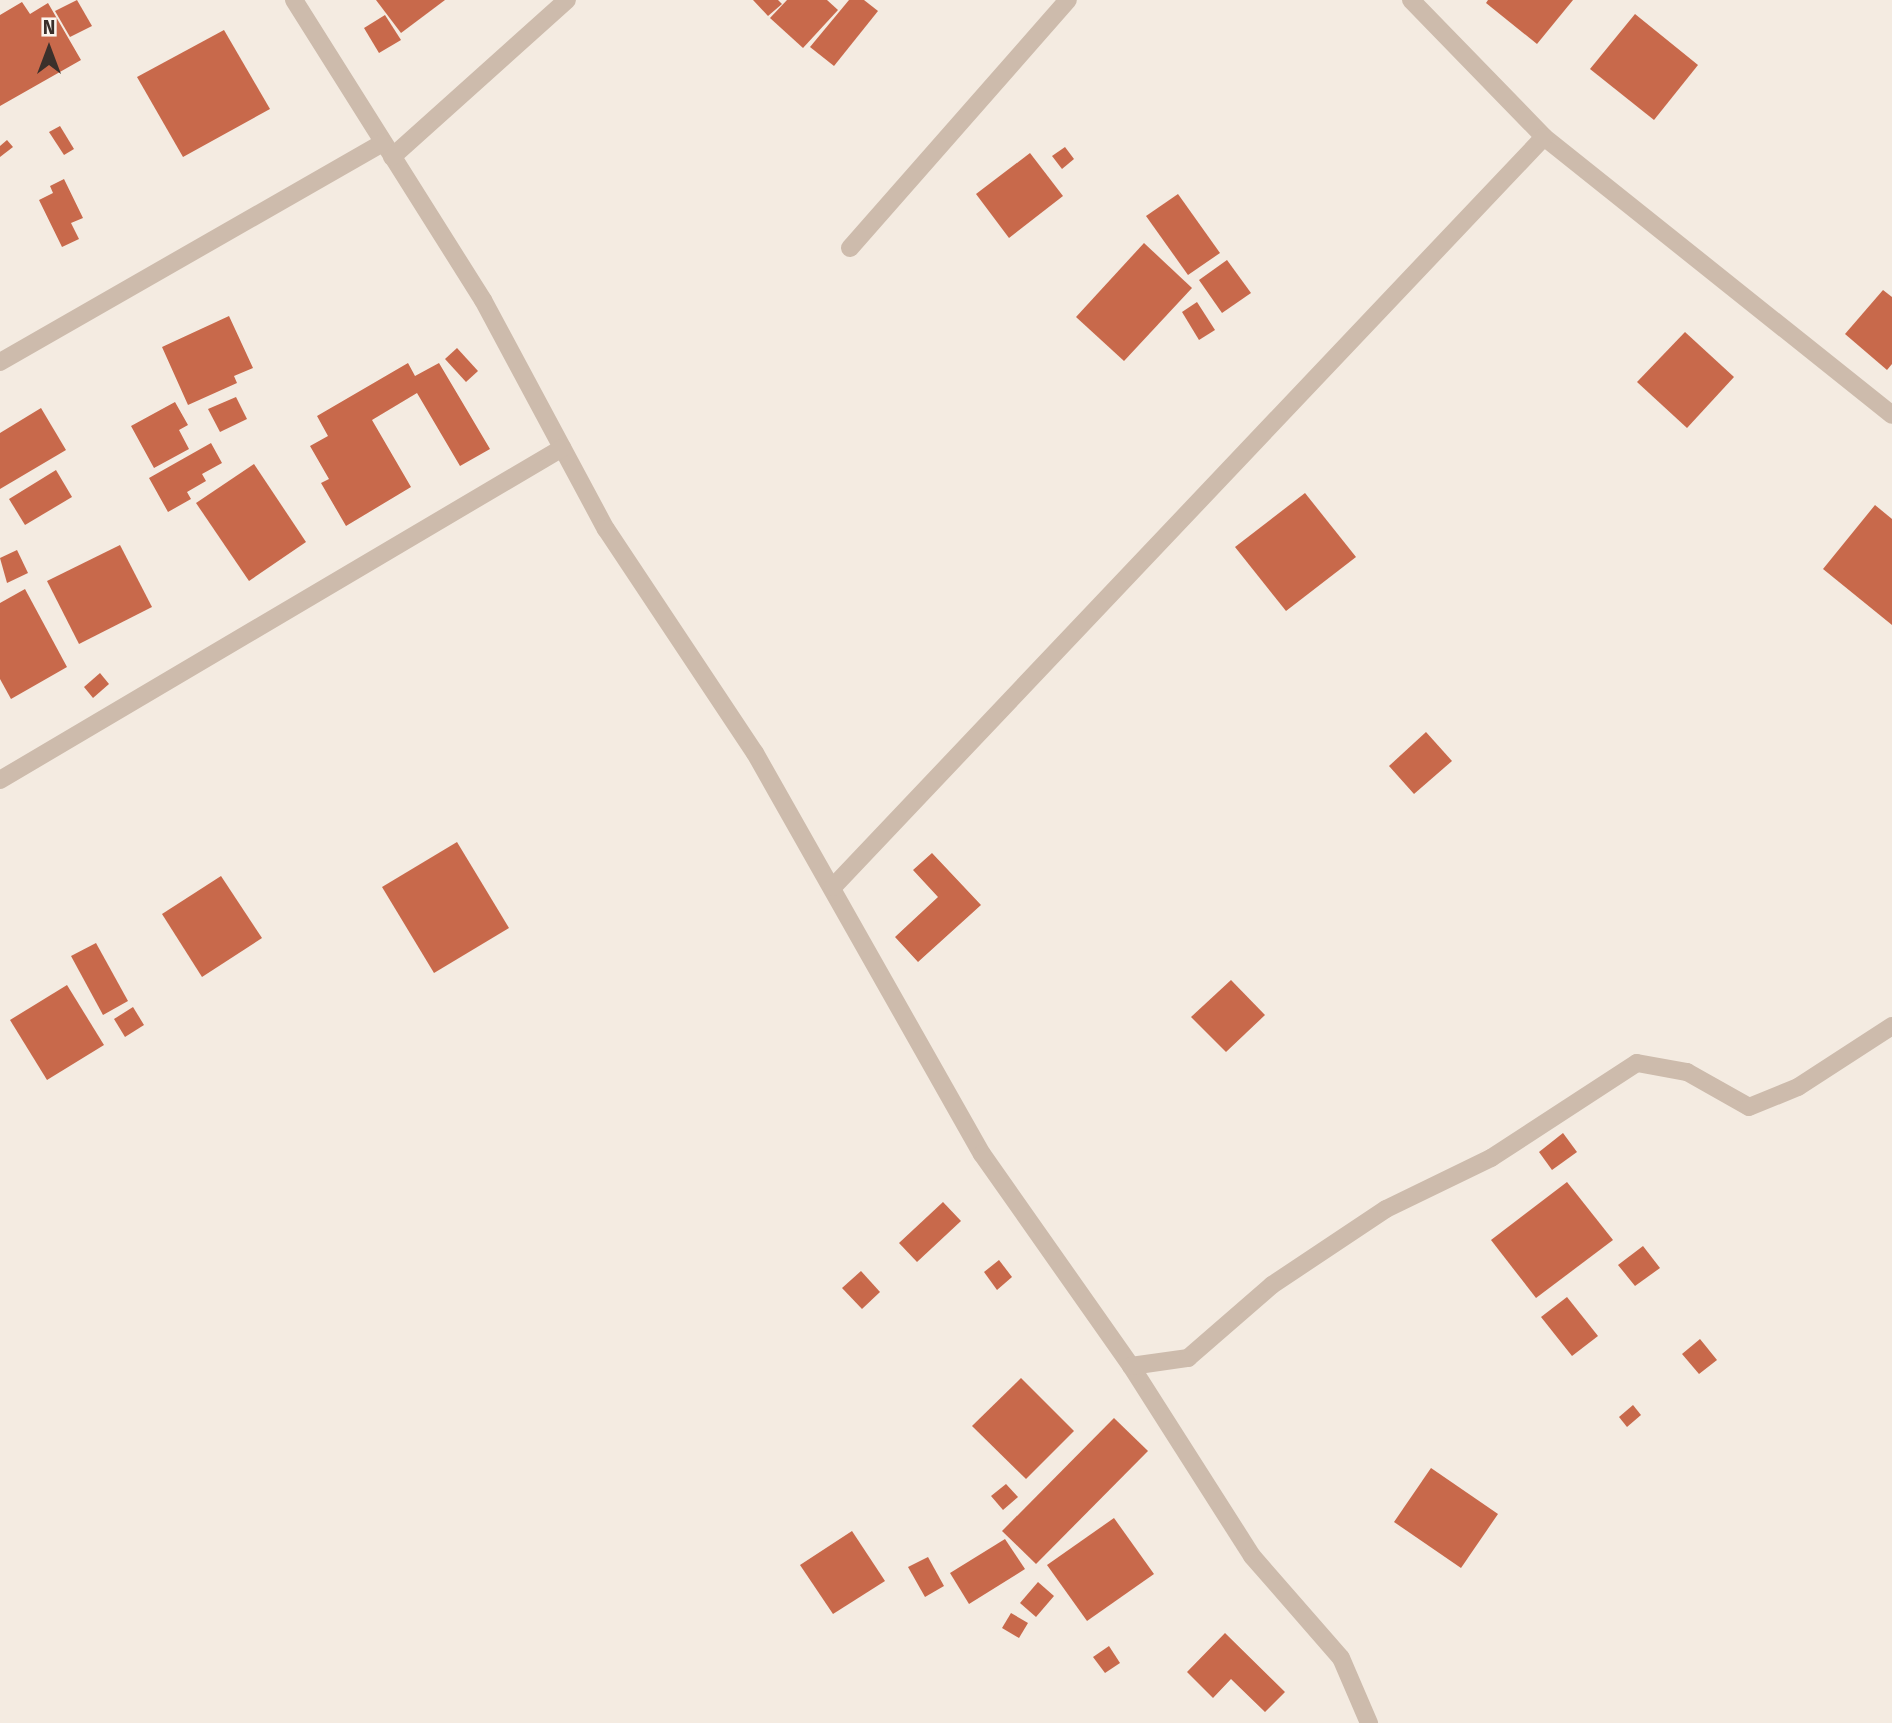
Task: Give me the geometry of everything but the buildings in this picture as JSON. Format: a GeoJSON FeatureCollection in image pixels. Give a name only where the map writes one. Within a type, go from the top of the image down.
{"type":"FeatureCollection","features":[{"type":"Feature","properties":{"kind":"street"},"geometry":{"type":"LineString","coordinates":[[295,0],[483,300],[606,529],[755,753],[982,1154],[1131,1366],[1252,1556],[1341,1658],[1369,1723]]}},
{"type":"Feature","properties":{"kind":"street"},"geometry":{"type":"LineString","coordinates":[[0,362],[388,150],[567,0]]}},
{"type":"Feature","properties":{"kind":"street"},"geometry":{"type":"LineString","coordinates":[[849,248],[1068,0]]}},
{"type":"Feature","properties":{"kind":"street"},"geometry":{"type":"LineString","coordinates":[[1411,0],[1544,138],[1892,415]]}},
{"type":"Feature","properties":{"kind":"street"},"geometry":{"type":"LineString","coordinates":[[833,887],[1544,138]]}},
{"type":"Feature","properties":{"kind":"street"},"geometry":{"type":"LineString","coordinates":[[0,780],[562,447]]}},
{"type":"Feature","properties":{"kind":"street"},"geometry":{"type":"LineString","coordinates":[[1131,1366],[1188,1359],[1272,1285],[1386,1209],[1491,1158],[1637,1063],[1687,1072],[1749,1107],[1798,1087],[1892,1026]]}}]}
